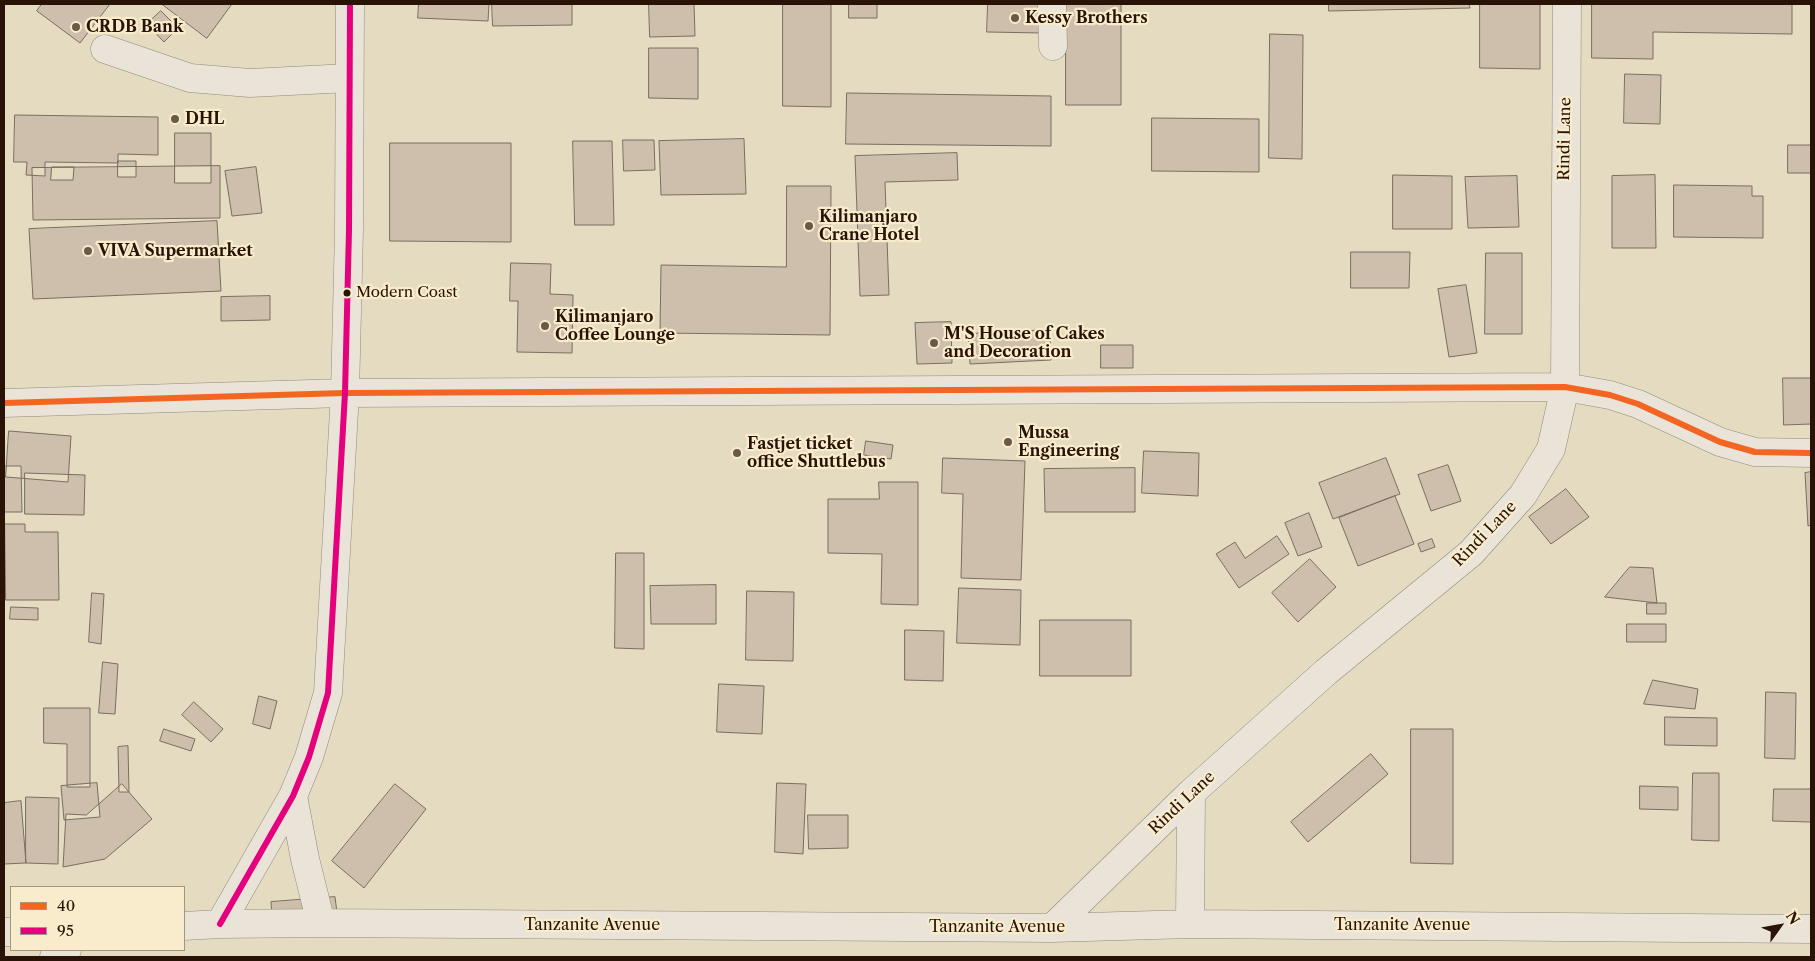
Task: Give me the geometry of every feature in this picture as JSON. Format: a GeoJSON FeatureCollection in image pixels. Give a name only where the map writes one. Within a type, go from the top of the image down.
{"type":"FeatureCollection","features":[{"type":"Feature","properties":{"kind":"street"},"geometry":{"type":"LineString","coordinates":[[220,924],[293,796],[309,757],[328,693],[345,393],[349,230],[350,4]]}},
{"type":"Feature","properties":{"kind":"street"},"geometry":{"type":"LineString","coordinates":[[1052,4],[1052,46]]}},
{"type":"Feature","properties":{"kind":"street","name":"Rindi Lane"},"geometry":{"type":"LineString","coordinates":[[1052,928],[1191,793],[1326,672],[1471,553],[1523,495],[1551,449],[1565,387],[1567,4]]}},
{"type":"Feature","properties":{"kind":"street"},"geometry":{"type":"LineString","coordinates":[[105,49],[190,78],[250,83],[349,78]]}},
{"type":"Feature","properties":{"kind":"street"},"geometry":{"type":"LineString","coordinates":[[4,403],[345,393],[1565,387],[1610,395],[1638,404],[1720,442],[1755,452],[1811,453]]}},
{"type":"Feature","properties":{"kind":"street"},"geometry":{"type":"LineString","coordinates":[[1190,924],[1191,793]]}},
{"type":"Feature","properties":{"kind":"street"},"geometry":{"type":"LineString","coordinates":[[293,796],[305,859],[321,923]]}},
{"type":"Feature","properties":{"kind":"street","name":"Tanzanite Avenue"},"geometry":{"type":"LineString","coordinates":[[185,926],[321,923],[1052,928],[1190,924],[1811,929]]}},
{"type":"Feature","properties":{"kind":"street"},"geometry":{"type":"LineString","coordinates":[[54,957],[65,951]]}},
{"type":"Feature","properties":{"kind":"building","name":"CRDB Bank"},"geometry":{"type":"Polygon","coordinates":[[[42,4],[110,4],[80,43],[37,11],[42,4]]]}},
{"type":"Feature","properties":{"kind":"building","name":"CRDB Bank"},"geometry":{"type":"Polygon","coordinates":[[[162,4],[232,4],[207,38],[162,4]]]}},
{"type":"Feature","properties":{"kind":"building"},"geometry":{"type":"Polygon","coordinates":[[[419,4],[489,4],[488,21],[418,18],[419,4]]]}},
{"type":"Feature","properties":{"kind":"building"},"geometry":{"type":"Polygon","coordinates":[[[492,4],[572,4],[572,25],[493,26],[492,4]]]}},
{"type":"Feature","properties":{"kind":"building"},"geometry":{"type":"Polygon","coordinates":[[[649,4],[694,4],[695,36],[650,37],[649,4]]]}},
{"type":"Feature","properties":{"kind":"building"},"geometry":{"type":"Polygon","coordinates":[[[783,4],[831,4],[831,107],[783,106],[783,4]]]}},
{"type":"Feature","properties":{"kind":"building"},"geometry":{"type":"Polygon","coordinates":[[[849,4],[877,4],[877,18],[849,18],[849,4]]]}},
{"type":"Feature","properties":{"kind":"building","name":"Kessy Brothers"},"geometry":{"type":"Polygon","coordinates":[[[988,4],[1042,4],[1042,33],[987,32],[988,4]]]}},
{"type":"Feature","properties":{"kind":"building"},"geometry":{"type":"Polygon","coordinates":[[[1066,4],[1121,4],[1121,105],[1066,105],[1066,4]]]}},
{"type":"Feature","properties":{"kind":"building"},"geometry":{"type":"Polygon","coordinates":[[[1329,4],[1469,4],[1470,8],[1329,11],[1329,4]]]}},
{"type":"Feature","properties":{"kind":"building"},"geometry":{"type":"Polygon","coordinates":[[[1480,4],[1540,4],[1540,69],[1480,68],[1480,4]]]}},
{"type":"Feature","properties":{"kind":"building"},"geometry":{"type":"Polygon","coordinates":[[[1592,4],[1792,4],[1792,34],[1653,32],[1653,59],[1592,58],[1592,4]]]}},
{"type":"Feature","properties":{"kind":"building"},"geometry":{"type":"Polygon","coordinates":[[[161,11],[178,28],[164,42],[147,24],[161,11]]]}},
{"type":"Feature","properties":{"kind":"building"},"geometry":{"type":"Polygon","coordinates":[[[1270,34],[1303,35],[1302,159],[1269,158],[1270,34]]]}},
{"type":"Feature","properties":{"kind":"building"},"geometry":{"type":"Polygon","coordinates":[[[649,48],[698,48],[698,99],[649,98],[649,48]]]}},
{"type":"Feature","properties":{"kind":"building"},"geometry":{"type":"Polygon","coordinates":[[[1625,74],[1661,75],[1660,124],[1624,123],[1625,74]]]}},
{"type":"Feature","properties":{"kind":"building"},"geometry":{"type":"Polygon","coordinates":[[[847,93],[1051,96],[1051,146],[846,144],[847,93]]]}},
{"type":"Feature","properties":{"kind":"building"},"geometry":{"type":"Polygon","coordinates":[[[15,115],[158,117],[158,155],[118,154],[118,163],[45,162],[45,176],[26,175],[27,162],[14,162],[15,115]]]}},
{"type":"Feature","properties":{"kind":"building"},"geometry":{"type":"Polygon","coordinates":[[[1152,118],[1259,119],[1259,172],[1152,171],[1152,118]]]}},
{"type":"Feature","properties":{"kind":"building"},"geometry":{"type":"Polygon","coordinates":[[[175,133],[211,133],[211,183],[175,183],[175,133]]]}},
{"type":"Feature","properties":{"kind":"building"},"geometry":{"type":"Polygon","coordinates":[[[744,139],[746,194],[661,195],[659,141],[744,139]]]}},
{"type":"Feature","properties":{"kind":"building"},"geometry":{"type":"Polygon","coordinates":[[[623,140],[654,140],[655,170],[624,171],[623,140]]]}},
{"type":"Feature","properties":{"kind":"building"},"geometry":{"type":"Polygon","coordinates":[[[573,141],[612,141],[614,225],[575,225],[573,141]]]}},
{"type":"Feature","properties":{"kind":"building"},"geometry":{"type":"Polygon","coordinates":[[[390,143],[511,143],[511,242],[390,241],[390,143]]]}},
{"type":"Feature","properties":{"kind":"building"},"geometry":{"type":"Polygon","coordinates":[[[1788,145],[1811,145],[1811,173],[1788,173],[1788,145]]]}},
{"type":"Feature","properties":{"kind":"building"},"geometry":{"type":"Polygon","coordinates":[[[957,153],[958,180],[885,182],[889,295],[860,296],[855,156],[957,153]]]}},
{"type":"Feature","properties":{"kind":"building"},"geometry":{"type":"Polygon","coordinates":[[[118,161],[136,161],[136,177],[118,177],[118,161]]]}},
{"type":"Feature","properties":{"kind":"building"},"geometry":{"type":"Polygon","coordinates":[[[220,166],[220,218],[33,220],[32,168],[220,166]]]}},
{"type":"Feature","properties":{"kind":"building"},"geometry":{"type":"Polygon","coordinates":[[[52,167],[74,167],[73,180],[51,180],[52,167]]]}},
{"type":"Feature","properties":{"kind":"building"},"geometry":{"type":"Polygon","coordinates":[[[256,167],[262,213],[232,216],[225,171],[256,167]]]}},
{"type":"Feature","properties":{"kind":"building"},"geometry":{"type":"Polygon","coordinates":[[[1393,175],[1452,176],[1452,229],[1393,229],[1393,175]]]}},
{"type":"Feature","properties":{"kind":"building"},"geometry":{"type":"Polygon","coordinates":[[[1655,175],[1656,248],[1612,248],[1612,176],[1655,175]]]}},
{"type":"Feature","properties":{"kind":"building"},"geometry":{"type":"Polygon","coordinates":[[[1517,176],[1519,227],[1468,228],[1465,177],[1517,176]]]}},
{"type":"Feature","properties":{"kind":"building"},"geometry":{"type":"Polygon","coordinates":[[[1674,185],[1752,186],[1752,196],[1763,196],[1763,238],[1674,237],[1674,185]]]}},
{"type":"Feature","properties":{"kind":"building","name":"Kilimanjaro Crane Hotel"},"geometry":{"type":"Polygon","coordinates":[[[787,186],[831,186],[830,335],[660,333],[661,265],[786,267],[787,186]]]}},
{"type":"Feature","properties":{"kind":"building"},"geometry":{"type":"Polygon","coordinates":[[[217,221],[221,291],[33,299],[29,229],[217,221]]]}},
{"type":"Feature","properties":{"kind":"building"},"geometry":{"type":"Polygon","coordinates":[[[1351,252],[1410,252],[1409,288],[1351,288],[1351,252]]]}},
{"type":"Feature","properties":{"kind":"building"},"geometry":{"type":"Polygon","coordinates":[[[1486,253],[1522,253],[1522,334],[1485,334],[1486,253]]]}},
{"type":"Feature","properties":{"kind":"building","name":"Kilimanjaro Coffee Lounge"},"geometry":{"type":"Polygon","coordinates":[[[511,263],[551,264],[550,294],[573,295],[572,353],[517,352],[518,301],[510,301],[511,263]]]}},
{"type":"Feature","properties":{"kind":"building"},"geometry":{"type":"Polygon","coordinates":[[[1466,285],[1477,353],[1449,357],[1438,289],[1466,285]]]}},
{"type":"Feature","properties":{"kind":"building"},"geometry":{"type":"Polygon","coordinates":[[[270,296],[270,320],[221,321],[221,297],[270,296]]]}},
{"type":"Feature","properties":{"kind":"building","name":"M'S House of Cakes and Decoration"},"geometry":{"type":"Polygon","coordinates":[[[951,322],[952,363],[917,364],[915,323],[951,322]]]}},
{"type":"Feature","properties":{"kind":"building"},"geometry":{"type":"Polygon","coordinates":[[[1050,330],[1051,360],[970,364],[968,334],[1050,330]]]}},
{"type":"Feature","properties":{"kind":"building"},"geometry":{"type":"Polygon","coordinates":[[[1101,345],[1133,345],[1133,368],[1101,368],[1101,345]]]}},
{"type":"Feature","properties":{"kind":"building"},"geometry":{"type":"Polygon","coordinates":[[[1783,378],[1811,378],[1811,424],[1784,425],[1783,378]]]}},
{"type":"Feature","properties":{"kind":"building"},"geometry":{"type":"Polygon","coordinates":[[[9,431],[71,436],[68,482],[6,477],[9,431]]]}},
{"type":"Feature","properties":{"kind":"building"},"geometry":{"type":"Polygon","coordinates":[[[866,441],[893,445],[891,459],[864,455],[866,441]]]}},
{"type":"Feature","properties":{"kind":"building"},"geometry":{"type":"Polygon","coordinates":[[[1144,451],[1199,453],[1198,496],[1142,493],[1144,451]]]}},
{"type":"Feature","properties":{"kind":"building"},"geometry":{"type":"Polygon","coordinates":[[[943,458],[1025,461],[1021,580],[961,578],[963,494],[942,493],[943,458]]]}},
{"type":"Feature","properties":{"kind":"building"},"geometry":{"type":"Polygon","coordinates":[[[1386,458],[1400,494],[1333,519],[1319,483],[1386,458]]]}},
{"type":"Feature","properties":{"kind":"building"},"geometry":{"type":"Polygon","coordinates":[[[1448,465],[1461,501],[1431,511],[1418,475],[1448,465]]]}},
{"type":"Feature","properties":{"kind":"building"},"geometry":{"type":"Polygon","coordinates":[[[4,466],[21,466],[22,512],[4,512],[4,466]]]}},
{"type":"Feature","properties":{"kind":"building"},"geometry":{"type":"Polygon","coordinates":[[[1135,468],[1135,512],[1045,512],[1044,469],[1135,468]]]}},
{"type":"Feature","properties":{"kind":"building"},"geometry":{"type":"Polygon","coordinates":[[[1811,472],[1811,525],[1808,526],[1805,473],[1811,472]]]}},
{"type":"Feature","properties":{"kind":"building"},"geometry":{"type":"Polygon","coordinates":[[[25,473],[85,475],[84,515],[25,514],[25,473]]]}},
{"type":"Feature","properties":{"kind":"building"},"geometry":{"type":"Polygon","coordinates":[[[879,482],[918,482],[918,605],[881,604],[882,554],[828,553],[828,499],[879,499],[879,482]]]}},
{"type":"Feature","properties":{"kind":"building"},"geometry":{"type":"Polygon","coordinates":[[[1566,489],[1589,517],[1551,544],[1529,517],[1566,489]]]}},
{"type":"Feature","properties":{"kind":"building"},"geometry":{"type":"Polygon","coordinates":[[[1395,496],[1414,544],[1358,566],[1339,518],[1395,496]]]}},
{"type":"Feature","properties":{"kind":"building"},"geometry":{"type":"Polygon","coordinates":[[[1309,513],[1322,547],[1298,556],[1285,523],[1309,513]]]}},
{"type":"Feature","properties":{"kind":"building"},"geometry":{"type":"Polygon","coordinates":[[[5,524],[25,524],[25,532],[58,532],[59,600],[6,600],[5,524]]]}},
{"type":"Feature","properties":{"kind":"building"},"geometry":{"type":"Polygon","coordinates":[[[1277,536],[1289,554],[1239,588],[1216,554],[1235,542],[1245,558],[1277,536]]]}},
{"type":"Feature","properties":{"kind":"building"},"geometry":{"type":"Polygon","coordinates":[[[1432,539],[1435,547],[1421,552],[1418,544],[1432,539]]]}},
{"type":"Feature","properties":{"kind":"building"},"geometry":{"type":"Polygon","coordinates":[[[616,553],[644,553],[644,649],[615,648],[616,553]]]}},
{"type":"Feature","properties":{"kind":"building"},"geometry":{"type":"Polygon","coordinates":[[[1310,559],[1336,587],[1298,622],[1272,593],[1310,559]]]}},
{"type":"Feature","properties":{"kind":"building"},"geometry":{"type":"Polygon","coordinates":[[[1630,567],[1653,568],[1657,603],[1605,597],[1630,567]]]}},
{"type":"Feature","properties":{"kind":"building"},"geometry":{"type":"Polygon","coordinates":[[[716,585],[716,624],[651,624],[650,586],[716,585]]]}},
{"type":"Feature","properties":{"kind":"building"},"geometry":{"type":"Polygon","coordinates":[[[959,588],[1021,590],[1020,645],[957,643],[959,588]]]}},
{"type":"Feature","properties":{"kind":"building"},"geometry":{"type":"Polygon","coordinates":[[[747,591],[794,592],[793,661],[746,660],[747,591]]]}},
{"type":"Feature","properties":{"kind":"building"},"geometry":{"type":"Polygon","coordinates":[[[92,593],[104,594],[101,644],[89,642],[92,593]]]}},
{"type":"Feature","properties":{"kind":"building"},"geometry":{"type":"Polygon","coordinates":[[[1647,603],[1666,603],[1666,614],[1647,614],[1647,603]]]}},
{"type":"Feature","properties":{"kind":"building"},"geometry":{"type":"Polygon","coordinates":[[[11,607],[38,608],[38,620],[10,619],[11,607]]]}},
{"type":"Feature","properties":{"kind":"building"},"geometry":{"type":"Polygon","coordinates":[[[1040,620],[1131,620],[1131,676],[1040,676],[1040,620]]]}},
{"type":"Feature","properties":{"kind":"building"},"geometry":{"type":"Polygon","coordinates":[[[1627,624],[1666,624],[1666,642],[1627,642],[1627,624]]]}},
{"type":"Feature","properties":{"kind":"building"},"geometry":{"type":"Polygon","coordinates":[[[905,630],[944,631],[943,681],[905,680],[905,630]]]}},
{"type":"Feature","properties":{"kind":"building"},"geometry":{"type":"Polygon","coordinates":[[[103,662],[118,664],[115,714],[99,713],[103,662]]]}},
{"type":"Feature","properties":{"kind":"building"},"geometry":{"type":"Polygon","coordinates":[[[1653,680],[1698,689],[1695,709],[1644,704],[1653,680]]]}},
{"type":"Feature","properties":{"kind":"building"},"geometry":{"type":"Polygon","coordinates":[[[719,684],[764,686],[762,734],[717,732],[719,684]]]}},
{"type":"Feature","properties":{"kind":"building"},"geometry":{"type":"Polygon","coordinates":[[[1766,692],[1796,693],[1795,759],[1765,758],[1766,692]]]}},
{"type":"Feature","properties":{"kind":"building"},"geometry":{"type":"Polygon","coordinates":[[[259,696],[277,701],[270,729],[253,724],[259,696]]]}},
{"type":"Feature","properties":{"kind":"building"},"geometry":{"type":"Polygon","coordinates":[[[194,702],[223,729],[211,742],[182,715],[194,702]]]}},
{"type":"Feature","properties":{"kind":"building"},"geometry":{"type":"Polygon","coordinates":[[[44,708],[90,708],[90,787],[67,787],[67,744],[44,743],[44,708]]]}},
{"type":"Feature","properties":{"kind":"building"},"geometry":{"type":"Polygon","coordinates":[[[1665,717],[1717,718],[1717,746],[1665,745],[1665,717]]]}},
{"type":"Feature","properties":{"kind":"building"},"geometry":{"type":"Polygon","coordinates":[[[164,729],[195,739],[191,751],[160,741],[164,729]]]}},
{"type":"Feature","properties":{"kind":"building"},"geometry":{"type":"Polygon","coordinates":[[[1411,729],[1453,729],[1453,864],[1411,863],[1411,729]]]}},
{"type":"Feature","properties":{"kind":"building"},"geometry":{"type":"Polygon","coordinates":[[[128,746],[129,792],[119,792],[118,747],[128,746]]]}},
{"type":"Feature","properties":{"kind":"building"},"geometry":{"type":"Polygon","coordinates":[[[1371,754],[1388,774],[1308,842],[1291,822],[1371,754]]]}},
{"type":"Feature","properties":{"kind":"building"},"geometry":{"type":"Polygon","coordinates":[[[1693,773],[1719,773],[1719,841],[1692,840],[1693,773]]]}},
{"type":"Feature","properties":{"kind":"building"},"geometry":{"type":"Polygon","coordinates":[[[97,783],[100,817],[64,820],[61,786],[97,783]]]}},
{"type":"Feature","properties":{"kind":"building"},"geometry":{"type":"Polygon","coordinates":[[[777,783],[806,784],[803,854],[775,852],[777,783]]]}},
{"type":"Feature","properties":{"kind":"building"},"geometry":{"type":"Polygon","coordinates":[[[122,784],[152,819],[105,859],[63,867],[66,814],[86,815],[122,784]]]}},
{"type":"Feature","properties":{"kind":"building"},"geometry":{"type":"Polygon","coordinates":[[[395,784],[426,809],[364,888],[332,861],[395,784]]]}},
{"type":"Feature","properties":{"kind":"building"},"geometry":{"type":"Polygon","coordinates":[[[1640,786],[1678,787],[1678,810],[1640,809],[1640,786]]]}},
{"type":"Feature","properties":{"kind":"building"},"geometry":{"type":"Polygon","coordinates":[[[1774,789],[1811,789],[1811,822],[1773,821],[1774,789]]]}},
{"type":"Feature","properties":{"kind":"building"},"geometry":{"type":"Polygon","coordinates":[[[26,797],[59,798],[58,864],[26,863],[26,797]]]}},
{"type":"Feature","properties":{"kind":"building"},"geometry":{"type":"Polygon","coordinates":[[[21,801],[26,863],[4,864],[4,803],[21,801]]]}},
{"type":"Feature","properties":{"kind":"building"},"geometry":{"type":"Polygon","coordinates":[[[808,815],[848,815],[848,848],[809,849],[808,815]]]}},
{"type":"Feature","properties":{"kind":"building"},"geometry":{"type":"Polygon","coordinates":[[[335,897],[337,912],[272,917],[271,902],[335,897]]]}},
{"type":"Feature","properties":{"kind":"transit line","name":"95"},"geometry":{"type":"LineString","coordinates":[[220,924],[293,796],[309,757],[328,693],[345,393],[349,230],[350,4]]}},
{"type":"Feature","properties":{"kind":"transit line","name":"40"},"geometry":{"type":"LineString","coordinates":[[4,403],[345,393],[1565,387],[1610,395],[1638,404],[1720,442],[1755,452],[1811,453]]}},
{"type":"Feature","properties":{"kind":"place","name":"Kessy Brothers"},"geometry":{"type":"Point","coordinates":[1015,18]}},
{"type":"Feature","properties":{"kind":"place","name":"CRDB Bank"},"geometry":{"type":"Point","coordinates":[76,27]}},
{"type":"Feature","properties":{"kind":"place","name":"DHL"},"geometry":{"type":"Point","coordinates":[175,119]}},
{"type":"Feature","properties":{"kind":"place","name":"Kilimanjaro Crane Hotel"},"geometry":{"type":"Point","coordinates":[809,226]}},
{"type":"Feature","properties":{"kind":"place","name":"VIVA Supermarket"},"geometry":{"type":"Point","coordinates":[88,251]}},
{"type":"Feature","properties":{"kind":"place","name":"Modern Coast"},"geometry":{"type":"Point","coordinates":[347,293]}},
{"type":"Feature","properties":{"kind":"place","name":"Kilimanjaro Coffee Lounge"},"geometry":{"type":"Point","coordinates":[545,326]}},
{"type":"Feature","properties":{"kind":"place","name":"M'S House of Cakes and Decoration"},"geometry":{"type":"Point","coordinates":[934,343]}},
{"type":"Feature","properties":{"kind":"place","name":"Mussa Engineering"},"geometry":{"type":"Point","coordinates":[1008,442]}},
{"type":"Feature","properties":{"kind":"place","name":"Fastjet ticket office Shuttlebus"},"geometry":{"type":"Point","coordinates":[737,453]}}]}
